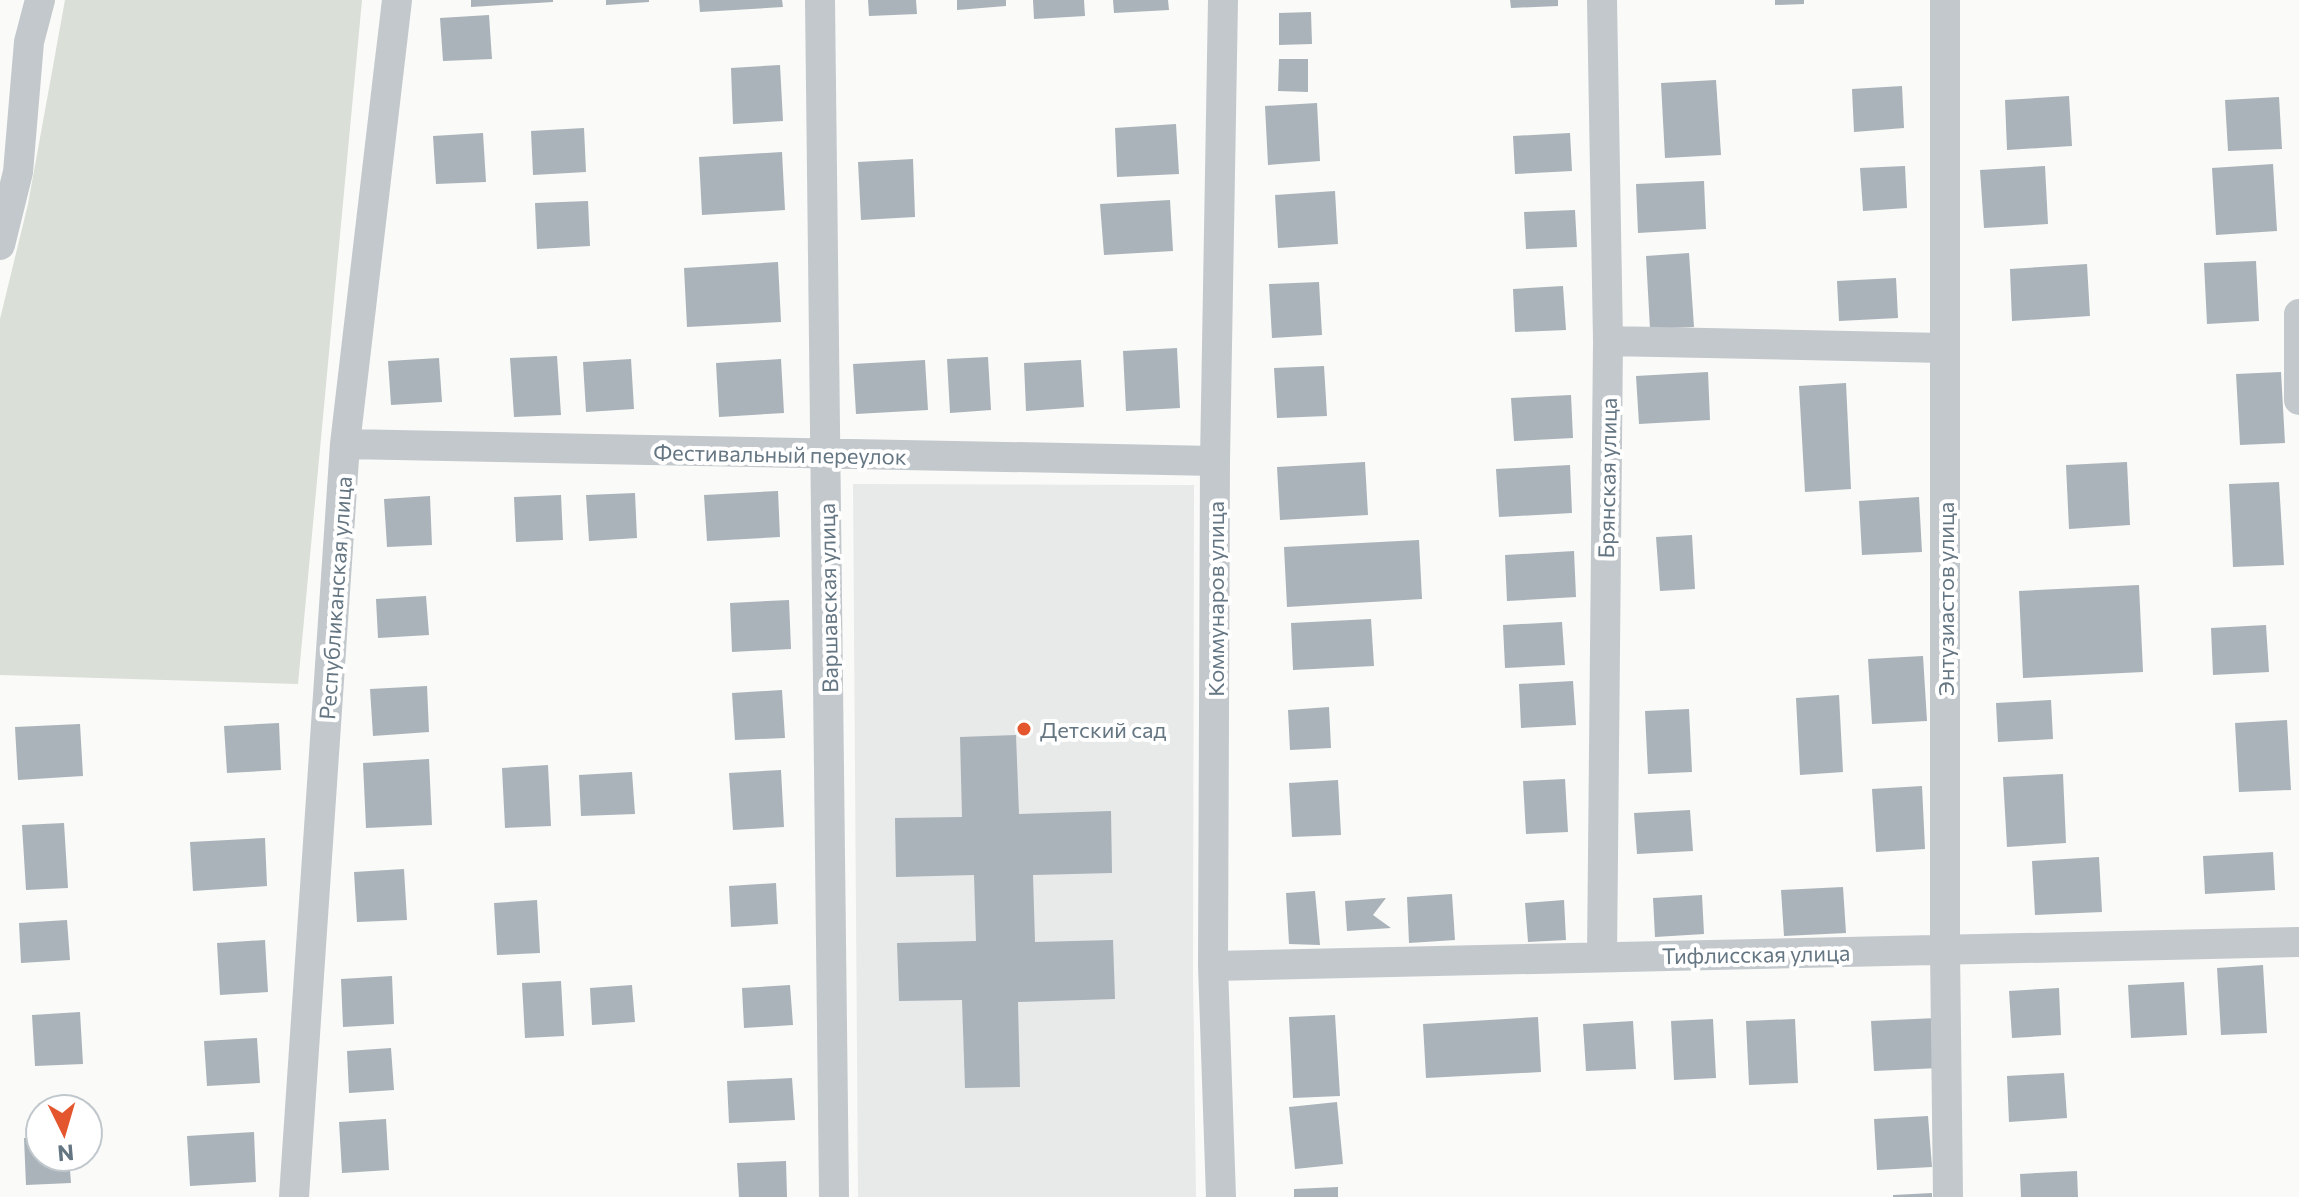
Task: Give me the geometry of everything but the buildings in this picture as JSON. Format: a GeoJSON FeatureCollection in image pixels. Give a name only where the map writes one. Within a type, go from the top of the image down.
{"type":"FeatureCollection","features":[{"type":"Feature","properties":{"kind":"street"},"geometry":{"type":"LineString","coordinates":[[0,245],[18,172],[29,42],[40,0]]}},
{"type":"Feature","properties":{"kind":"street","name":"Республиканская улица"},"geometry":{"type":"LineString","coordinates":[[294,1197],[345,444],[397,0]]}},
{"type":"Feature","properties":{"kind":"street","name":"Варшавская улица"},"geometry":{"type":"LineString","coordinates":[[820,0],[834,1197]]}},
{"type":"Feature","properties":{"kind":"street","name":"Коммунаров улица"},"geometry":{"type":"LineString","coordinates":[[1221,1197],[1213,966],[1215,461],[1223,0]]}},
{"type":"Feature","properties":{"kind":"street","name":"Брянская улица"},"geometry":{"type":"LineString","coordinates":[[1602,0],[1608,341],[1602,957]]}},
{"type":"Feature","properties":{"kind":"street","name":"Энтузиастов улица"},"geometry":{"type":"LineString","coordinates":[[1945,0],[1948,1197]]}},
{"type":"Feature","properties":{"kind":"street"},"geometry":{"type":"LineString","coordinates":[[2299,314],[2299,400]]}},
{"type":"Feature","properties":{"kind":"street"},"geometry":{"type":"LineString","coordinates":[[1608,341],[1944,348]]}},
{"type":"Feature","properties":{"kind":"street","name":"Фестивальный переулок"},"geometry":{"type":"LineString","coordinates":[[345,444],[1215,461]]}},
{"type":"Feature","properties":{"kind":"street","name":"Тифлисская улица"},"geometry":{"type":"LineString","coordinates":[[1213,966],[2299,942]]}},
{"type":"Feature","properties":{"kind":"shaded area"},"geometry":{"type":"Polygon","coordinates":[[[65,0],[362,0],[298,684],[0,675],[0,319],[28,204],[65,0]]]}},
{"type":"Feature","properties":{"kind":"shaded area","name":"Детский сад"},"geometry":{"type":"Polygon","coordinates":[[[853,484],[1194,485],[1196,1197],[858,1197],[853,484]]]}},
{"type":"Feature","properties":{"kind":"place","name":"Детский сад"},"geometry":{"type":"Point","coordinates":[1024,729]}}]}
